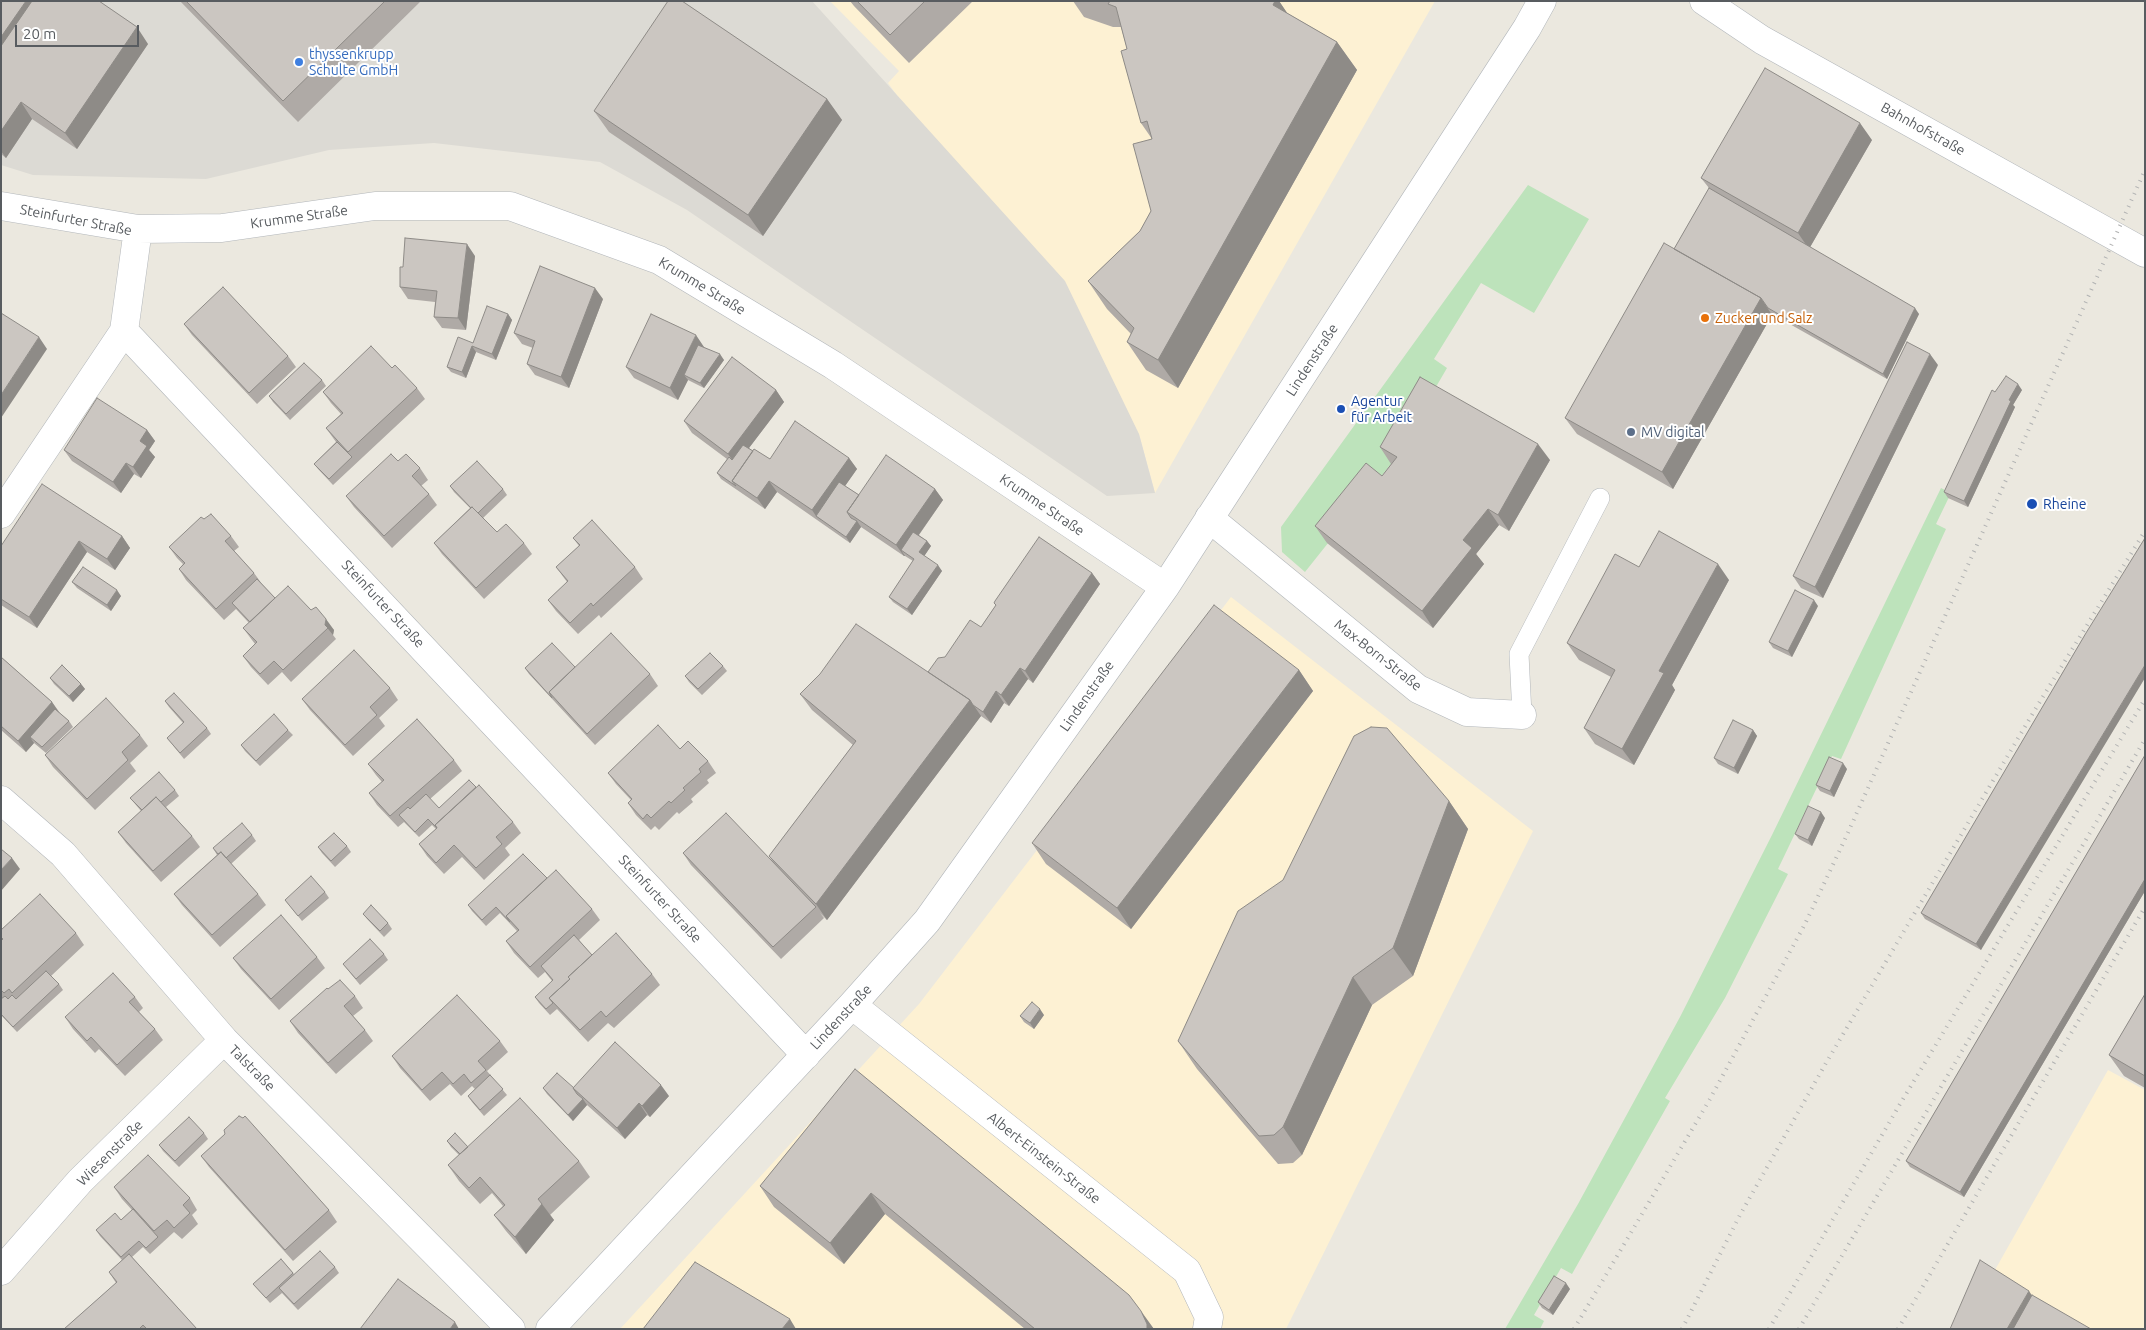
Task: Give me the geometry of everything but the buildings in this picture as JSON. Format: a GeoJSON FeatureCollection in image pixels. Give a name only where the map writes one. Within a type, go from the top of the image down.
{"type":"FeatureCollection","features":[{"type":"Feature","properties":{"kind":"street","name":"Lindenstraße"},"geometry":{"type":"LineString","coordinates":[[550,1329],[852,1006],[927,921],[1164,587],[1511,53],[1542,1]]}},
{"type":"Feature","properties":{"kind":"street","name":"Bahnhofstraße"},"geometry":{"type":"LineString","coordinates":[[1704,1],[1762,40],[2145,253]]}},
{"type":"Feature","properties":{"kind":"street","name":"Steinfurter Straße"},"geometry":{"type":"LineString","coordinates":[[1,206],[138,229],[124,331],[345,563],[806,1055]]}},
{"type":"Feature","properties":{"kind":"street","name":"Krumme Straße"},"geometry":{"type":"LineString","coordinates":[[138,229],[222,228],[375,206],[510,206],[660,260],[833,365],[1164,587]]}},
{"type":"Feature","properties":{"kind":"street"},"geometry":{"type":"LineString","coordinates":[[1,514],[124,331]]}},
{"type":"Feature","properties":{"kind":"street","name":"Max-Born-Straße"},"geometry":{"type":"LineString","coordinates":[[1209,518],[1418,689],[1467,712],[1522,716]]}},
{"type":"Feature","properties":{"kind":"street","name":"Talstraße"},"geometry":{"type":"LineString","coordinates":[[1,800],[63,854],[224,1040],[510,1329]]}},
{"type":"Feature","properties":{"kind":"street","name":"Albert-Einstein-Straße"},"geometry":{"type":"LineString","coordinates":[[852,1006],[1187,1271],[1209,1317],[1207,1329]]}},
{"type":"Feature","properties":{"kind":"street","name":"Wiesenstraße"},"geometry":{"type":"LineString","coordinates":[[1,1271],[80,1181],[224,1040]]}},
{"type":"Feature","properties":{"kind":"lane","name":"Max-Born-Straße"},"geometry":{"type":"LineString","coordinates":[[1522,716],[1519,654],[1600,498]]}},
{"type":"Feature","properties":{"kind":"shaded area"},"geometry":{"type":"Polygon","coordinates":[[[1,1],[812,1],[1065,281],[1139,434],[1155,493],[1107,496],[687,210],[600,162],[434,143],[329,150],[206,179],[33,175],[1,165],[1,1]]]}},
{"type":"Feature","properties":{"kind":"shaded area"},"geometry":{"type":"Polygon","coordinates":[[[830,1],[1435,1],[1155,493],[1139,434],[888,83],[899,71],[830,1]]]}},
{"type":"Feature","properties":{"kind":"shaded area"},"geometry":{"type":"Polygon","coordinates":[[[1231,597],[1533,831],[1286,1329],[620,1329],[919,1004],[1231,597]]]}},
{"type":"Feature","properties":{"kind":"shaded area"},"geometry":{"type":"Polygon","coordinates":[[[2108,1070],[2145,1090],[2145,1329],[1968,1329],[1991,1277],[2108,1070]]]}},
{"type":"Feature","properties":{"kind":"green space"},"geometry":{"type":"Polygon","coordinates":[[[1528,185],[1589,219],[1534,313],[1481,283],[1434,359],[1447,368],[1391,464],[1305,572],[1282,552],[1281,527],[1528,185]]]}},
{"type":"Feature","properties":{"kind":"green space"},"geometry":{"type":"Polygon","coordinates":[[[1941,488],[1951,493],[1936,524],[1946,529],[1841,759],[1832,756],[1778,869],[1788,874],[1725,998],[1665,1098],[1670,1101],[1572,1274],[1561,1268],[1534,1315],[1544,1321],[1540,1329],[1505,1329],[1578,1204],[1680,1017],[1772,835],[1941,488]]]}},
{"type":"Feature","properties":{"kind":"railway"},"geometry":{"type":"LineString","coordinates":[[1574,1329],[1710,1099],[1805,924],[1846,837],[2145,170]]}},
{"type":"Feature","properties":{"kind":"railway"},"geometry":{"type":"LineString","coordinates":[[1682,1329],[1740,1215],[1826,1063],[2036,708],[2145,531]]}},
{"type":"Feature","properties":{"kind":"railway"},"geometry":{"type":"LineString","coordinates":[[1769,1329],[1900,1104],[2145,699]]}},
{"type":"Feature","properties":{"kind":"railway"},"geometry":{"type":"LineString","coordinates":[[1799,1329],[2145,739]]}},
{"type":"Feature","properties":{"kind":"railway"},"geometry":{"type":"LineString","coordinates":[[1898,1329],[2145,907]]}},
{"type":"Feature","properties":{"kind":"place","name":"thyssenkrupp Schulte GmbH"},"geometry":{"type":"Point","coordinates":[299,62]}},
{"type":"Feature","properties":{"kind":"place","name":"Zucker und Salz"},"geometry":{"type":"Point","coordinates":[1705,318]}},
{"type":"Feature","properties":{"kind":"place","name":"Agentur für Arbeit"},"geometry":{"type":"Point","coordinates":[1341,409]}},
{"type":"Feature","properties":{"kind":"place","name":"MV digital"},"geometry":{"type":"Point","coordinates":[1631,432]}},
{"type":"Feature","properties":{"kind":"place","name":"Rheine"},"geometry":{"type":"Point","coordinates":[2032,504]}}]}
